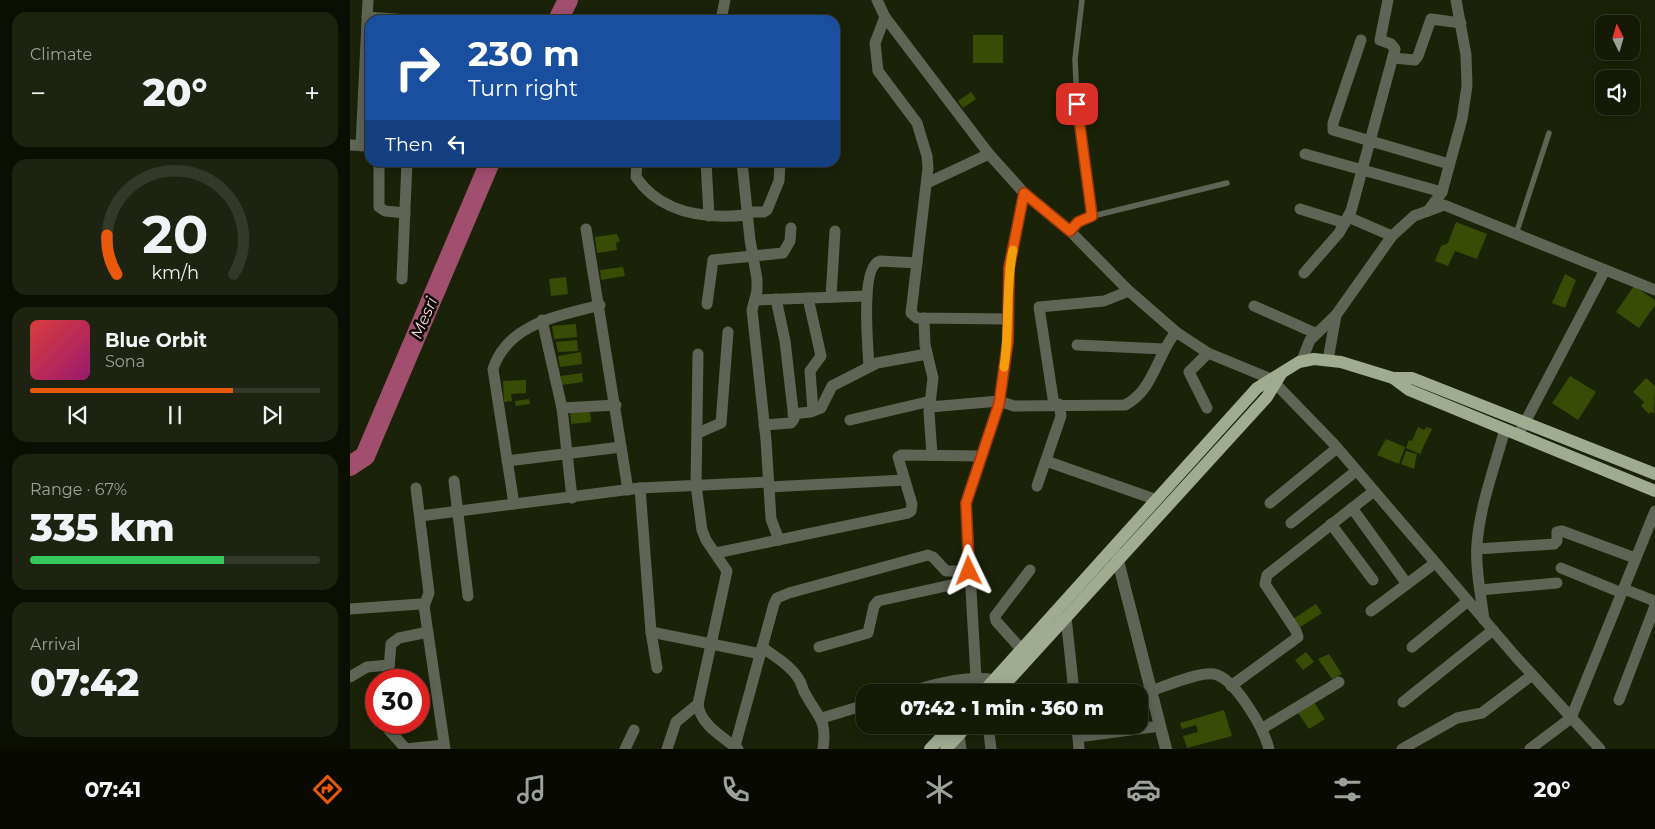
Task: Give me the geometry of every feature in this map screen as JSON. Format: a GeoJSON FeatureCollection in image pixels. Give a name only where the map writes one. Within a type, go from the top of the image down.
{"type":"FeatureCollection","features":[{"type":"Feature","properties":{"kind":"main road"},"geometry":{"type":"LineString","coordinates":[[997,684],[1022,650],[1267,397],[1273,382],[1282,372],[1302,360],[1328,360],[1393,378],[1412,378],[1526,421],[1655,474]]}},
{"type":"Feature","properties":{"kind":"main road"},"geometry":{"type":"LineString","coordinates":[[1393,378],[1409,390],[1655,491]]}},
{"type":"Feature","properties":{"kind":"main road"},"geometry":{"type":"LineString","coordinates":[[998,684],[1066,617],[1157,500],[1257,388],[1273,382]]}},
{"type":"Feature","properties":{"kind":"main road"},"geometry":{"type":"LineString","coordinates":[[930,749],[951,734]]}},
{"type":"Feature","properties":{"kind":"main road"},"geometry":{"type":"LineString","coordinates":[[946,749],[954,734]]}},
{"type":"Feature","properties":{"kind":"street"},"geometry":{"type":"LineString","coordinates":[[367,15],[368,0]]}},
{"type":"Feature","properties":{"kind":"street"},"geometry":{"type":"LineString","coordinates":[[722,15],[725,0]]}},
{"type":"Feature","properties":{"kind":"street"},"geometry":{"type":"LineString","coordinates":[[877,0],[886,17],[989,154],[1024,193],[1070,231],[1129,291],[1176,332],[1208,353],[1273,382],[1337,448],[1532,675],[1600,749]]}},
{"type":"Feature","properties":{"kind":"street"},"geometry":{"type":"LineString","coordinates":[[1304,273],[1347,220],[1393,58],[1394,46],[1380,40],[1388,0]]}},
{"type":"Feature","properties":{"kind":"street"},"geometry":{"type":"LineString","coordinates":[[1428,211],[1442,192],[1462,119],[1467,86],[1466,55],[1456,0]]}},
{"type":"Feature","properties":{"kind":"street"},"geometry":{"type":"LineString","coordinates":[[886,17],[875,43],[875,62],[878,71],[917,123],[927,156],[927,183],[911,313],[913,316],[924,318],[1008,319]]}},
{"type":"Feature","properties":{"kind":"street"},"geometry":{"type":"LineString","coordinates":[[1393,58],[1415,60],[1430,19],[1461,22]]}},
{"type":"Feature","properties":{"kind":"street"},"geometry":{"type":"LineString","coordinates":[[1361,40],[1332,128],[1336,132],[1449,164]]}},
{"type":"Feature","properties":{"kind":"street"},"geometry":{"type":"LineString","coordinates":[[360,146],[365,118]]}},
{"type":"Feature","properties":{"kind":"street"},"geometry":{"type":"LineString","coordinates":[[927,183],[989,154]]}},
{"type":"Feature","properties":{"kind":"street"},"geometry":{"type":"LineString","coordinates":[[1305,154],[1442,192]]}},
{"type":"Feature","properties":{"kind":"street"},"geometry":{"type":"LineString","coordinates":[[379,167],[379,207],[385,211],[405,213]]}},
{"type":"Feature","properties":{"kind":"street"},"geometry":{"type":"LineString","coordinates":[[402,279],[407,167]]}},
{"type":"Feature","properties":{"kind":"street"},"geometry":{"type":"LineString","coordinates":[[637,167],[636,177],[659,200],[677,209],[709,216],[724,217],[767,210],[779,180],[780,167]]}},
{"type":"Feature","properties":{"kind":"street"},"geometry":{"type":"LineString","coordinates":[[706,167],[709,216]]}},
{"type":"Feature","properties":{"kind":"street"},"geometry":{"type":"LineString","coordinates":[[742,167],[757,279],[752,310],[764,425],[771,519],[779,540]]}},
{"type":"Feature","properties":{"kind":"street"},"geometry":{"type":"LineString","coordinates":[[976,677],[966,503],[998,405],[1008,341],[1009,268],[1024,193]]}},
{"type":"Feature","properties":{"kind":"street"},"geometry":{"type":"LineString","coordinates":[[1302,360],[1315,333],[1336,315],[1392,236],[1414,216],[1444,205],[1655,290]]}},
{"type":"Feature","properties":{"kind":"street"},"geometry":{"type":"LineString","coordinates":[[1300,209],[1347,220],[1392,236]]}},
{"type":"Feature","properties":{"kind":"street"},"geometry":{"type":"LineString","coordinates":[[707,304],[713,260],[753,255],[783,254],[790,241],[791,228]]}},
{"type":"Feature","properties":{"kind":"street"},"geometry":{"type":"LineString","coordinates":[[586,229],[600,305],[628,490]]}},
{"type":"Feature","properties":{"kind":"street"},"geometry":{"type":"LineString","coordinates":[[831,297],[834,231]]}},
{"type":"Feature","properties":{"kind":"street"},"geometry":{"type":"LineString","coordinates":[[869,367],[867,296],[871,268],[876,262],[917,263]]}},
{"type":"Feature","properties":{"kind":"street"},"geometry":{"type":"LineString","coordinates":[[1519,434],[1605,270]]}},
{"type":"Feature","properties":{"kind":"street"},"geometry":{"type":"LineString","coordinates":[[1037,486],[1061,416],[1057,405],[1039,307],[1104,300],[1129,291]]}},
{"type":"Feature","properties":{"kind":"street"},"geometry":{"type":"LineString","coordinates":[[755,300],[867,296]]}},
{"type":"Feature","properties":{"kind":"street"},"geometry":{"type":"LineString","coordinates":[[808,298],[821,352],[820,359],[810,371],[813,411]]}},
{"type":"Feature","properties":{"kind":"street"},"geometry":{"type":"LineString","coordinates":[[764,425],[791,423],[794,419],[785,341],[776,299]]}},
{"type":"Feature","properties":{"kind":"street"},"geometry":{"type":"LineString","coordinates":[[514,504],[493,369],[503,349],[518,333],[542,320],[600,305]]}},
{"type":"Feature","properties":{"kind":"street"},"geometry":{"type":"LineString","coordinates":[[1254,306],[1315,333]]}},
{"type":"Feature","properties":{"kind":"street"},"geometry":{"type":"LineString","coordinates":[[1328,360],[1336,315]]}},
{"type":"Feature","properties":{"kind":"street"},"geometry":{"type":"LineString","coordinates":[[924,318],[927,354],[933,378],[931,404],[932,455]]}},
{"type":"Feature","properties":{"kind":"street"},"geometry":{"type":"LineString","coordinates":[[542,320],[562,408],[572,498]]}},
{"type":"Feature","properties":{"kind":"street"},"geometry":{"type":"LineString","coordinates":[[698,433],[722,423],[728,332]]}},
{"type":"Feature","properties":{"kind":"street"},"geometry":{"type":"LineString","coordinates":[[850,420],[931,404],[1014,406],[1125,405],[1134,400],[1150,380],[1164,349],[1176,332]]}},
{"type":"Feature","properties":{"kind":"street"},"geometry":{"type":"LineString","coordinates":[[1077,345],[1164,349]]}},
{"type":"Feature","properties":{"kind":"street"},"geometry":{"type":"LineString","coordinates":[[1207,408],[1189,372],[1208,353]]}},
{"type":"Feature","properties":{"kind":"street"},"geometry":{"type":"LineString","coordinates":[[698,354],[697,478],[704,535],[727,571],[698,704],[702,719],[731,746],[774,604],[782,595],[928,555],[933,557],[946,571],[969,576]]}},
{"type":"Feature","properties":{"kind":"street"},"geometry":{"type":"LineString","coordinates":[[794,414],[821,408],[832,386],[877,363],[927,354]]}},
{"type":"Feature","properties":{"kind":"street"},"geometry":{"type":"LineString","coordinates":[[562,408],[616,405]]}},
{"type":"Feature","properties":{"kind":"street"},"geometry":{"type":"LineString","coordinates":[[1484,620],[1477,549],[1481,515],[1505,429]]}},
{"type":"Feature","properties":{"kind":"street"},"geometry":{"type":"LineString","coordinates":[[507,461],[622,447]]}},
{"type":"Feature","properties":{"kind":"street"},"geometry":{"type":"LineString","coordinates":[[1270,503],[1337,448]]}},
{"type":"Feature","properties":{"kind":"street"},"geometry":{"type":"LineString","coordinates":[[716,553],[908,513],[911,511],[912,504],[898,457],[901,455],[981,456]]}},
{"type":"Feature","properties":{"kind":"street"},"geometry":{"type":"LineString","coordinates":[[1046,461],[1157,500]]}},
{"type":"Feature","properties":{"kind":"street"},"geometry":{"type":"LineString","coordinates":[[1291,523],[1356,470]]}},
{"type":"Feature","properties":{"kind":"street"},"geometry":{"type":"LineString","coordinates":[[420,516],[572,498],[697,478],[769,484],[904,480]]}},
{"type":"Feature","properties":{"kind":"street"},"geometry":{"type":"LineString","coordinates":[[454,481],[468,596]]}},
{"type":"Feature","properties":{"kind":"street"},"geometry":{"type":"LineString","coordinates":[[393,734],[406,749],[444,747],[424,606],[430,593],[416,488]]}},
{"type":"Feature","properties":{"kind":"street"},"geometry":{"type":"LineString","coordinates":[[640,488],[651,632],[657,668]]}},
{"type":"Feature","properties":{"kind":"street"},"geometry":{"type":"LineString","coordinates":[[1231,686],[1296,641],[1296,631],[1265,584],[1265,578],[1374,491]]}},
{"type":"Feature","properties":{"kind":"street"},"geometry":{"type":"LineString","coordinates":[[1352,508],[1407,584]]}},
{"type":"Feature","properties":{"kind":"street"},"geometry":{"type":"LineString","coordinates":[[1530,749],[1571,718],[1655,511]]}},
{"type":"Feature","properties":{"kind":"street"},"geometry":{"type":"LineString","coordinates":[[1331,524],[1373,580]]}},
{"type":"Feature","properties":{"kind":"street"},"geometry":{"type":"LineString","coordinates":[[1477,549],[1554,544],[1557,541],[1557,532],[1562,531],[1635,558]]}},
{"type":"Feature","properties":{"kind":"street"},"geometry":{"type":"LineString","coordinates":[[1116,554],[1166,749]]}},
{"type":"Feature","properties":{"kind":"street"},"geometry":{"type":"LineString","coordinates":[[1371,611],[1435,562]]}},
{"type":"Feature","properties":{"kind":"street"},"geometry":{"type":"LineString","coordinates":[[1561,568],[1652,600],[1655,605],[1619,700]]}},
{"type":"Feature","properties":{"kind":"street"},"geometry":{"type":"LineString","coordinates":[[1022,650],[996,621],[996,616],[1030,570]]}},
{"type":"Feature","properties":{"kind":"street"},"geometry":{"type":"LineString","coordinates":[[819,647],[868,633],[874,606],[878,601],[969,576]]}},
{"type":"Feature","properties":{"kind":"street"},"geometry":{"type":"LineString","coordinates":[[1480,590],[1557,583]]}},
{"type":"Feature","properties":{"kind":"street"},"geometry":{"type":"LineString","coordinates":[[1412,647],[1468,601]]}},
{"type":"Feature","properties":{"kind":"street"},"geometry":{"type":"LineString","coordinates":[[350,609],[420,604],[424,606]]}},
{"type":"Feature","properties":{"kind":"street"},"geometry":{"type":"LineString","coordinates":[[1066,617],[1073,684]]}},
{"type":"Feature","properties":{"kind":"street"},"geometry":{"type":"LineString","coordinates":[[1402,702],[1493,630]]}},
{"type":"Feature","properties":{"kind":"street"},"geometry":{"type":"LineString","coordinates":[[389,669],[390,648],[394,640],[428,632]]}},
{"type":"Feature","properties":{"kind":"street"},"geometry":{"type":"LineString","coordinates":[[651,632],[712,644],[761,650],[792,670],[822,718],[825,734],[823,749]]}},
{"type":"Feature","properties":{"kind":"street"},"geometry":{"type":"LineString","coordinates":[[350,677],[367,667],[389,665]]}},
{"type":"Feature","properties":{"kind":"street"},"geometry":{"type":"LineString","coordinates":[[1151,691],[1207,674],[1220,677],[1231,686],[1256,716],[1270,749]]}},
{"type":"Feature","properties":{"kind":"street"},"geometry":{"type":"LineString","coordinates":[[1402,749],[1457,718],[1482,713],[1532,675]]}},
{"type":"Feature","properties":{"kind":"street"},"geometry":{"type":"LineString","coordinates":[[937,684],[976,677],[992,684]]}},
{"type":"Feature","properties":{"kind":"street"},"geometry":{"type":"LineString","coordinates":[[1262,728],[1339,682]]}},
{"type":"Feature","properties":{"kind":"street"},"geometry":{"type":"LineString","coordinates":[[667,749],[676,722],[698,704]]}},
{"type":"Feature","properties":{"kind":"street"},"geometry":{"type":"LineString","coordinates":[[822,718],[856,708]]}},
{"type":"Feature","properties":{"kind":"street"},"geometry":{"type":"LineString","coordinates":[[1148,727],[1160,726]]}},
{"type":"Feature","properties":{"kind":"street"},"geometry":{"type":"LineString","coordinates":[[625,749],[634,730]]}},
{"type":"Feature","properties":{"kind":"street"},"geometry":{"type":"LineString","coordinates":[[957,734],[960,749]]}},
{"type":"Feature","properties":{"kind":"street"},"geometry":{"type":"LineString","coordinates":[[989,734],[991,749]]}},
{"type":"Feature","properties":{"kind":"street"},"geometry":{"type":"LineString","coordinates":[[1078,734],[1079,749]]}},
{"type":"Feature","properties":{"kind":"lane"},"geometry":{"type":"LineString","coordinates":[[1082,0],[1076,60],[1077,104],[1092,216]]}},
{"type":"Feature","properties":{"kind":"lane"},"geometry":{"type":"LineString","coordinates":[[1516,234],[1549,133]]}},
{"type":"Feature","properties":{"kind":"lane"},"geometry":{"type":"LineString","coordinates":[[1070,231],[1078,222],[1092,216],[1227,183]]}},
{"type":"Feature","properties":{"kind":"building"},"geometry":{"type":"Polygon","coordinates":[[[973,35],[1003,35],[1003,63],[973,63],[973,35]]]}},
{"type":"Feature","properties":{"kind":"building"},"geometry":{"type":"Polygon","coordinates":[[[971,92],[976,99],[963,108],[958,101],[971,92]]]}},
{"type":"Feature","properties":{"kind":"building"},"geometry":{"type":"Polygon","coordinates":[[[1456,222],[1487,234],[1477,259],[1455,251],[1448,266],[1435,261],[1441,246],[1448,243],[1456,222]]]}},
{"type":"Feature","properties":{"kind":"building"},"geometry":{"type":"Polygon","coordinates":[[[617,234],[620,241],[616,243],[617,250],[597,253],[595,237],[617,234]]]}},
{"type":"Feature","properties":{"kind":"building"},"geometry":{"type":"Polygon","coordinates":[[[623,267],[625,276],[601,280],[600,270],[623,267]]]}},
{"type":"Feature","properties":{"kind":"building"},"geometry":{"type":"Polygon","coordinates":[[[1565,274],[1576,280],[1565,308],[1552,303],[1565,274]]]}},
{"type":"Feature","properties":{"kind":"building"},"geometry":{"type":"Polygon","coordinates":[[[566,277],[568,294],[551,296],[549,279],[566,277]]]}},
{"type":"Feature","properties":{"kind":"building"},"geometry":{"type":"Polygon","coordinates":[[[1634,286],[1655,300],[1655,305],[1639,328],[1616,312],[1634,286]]]}},
{"type":"Feature","properties":{"kind":"building"},"geometry":{"type":"Polygon","coordinates":[[[576,324],[577,337],[554,339],[552,326],[576,324]]]}},
{"type":"Feature","properties":{"kind":"building"},"geometry":{"type":"Polygon","coordinates":[[[577,340],[578,351],[558,352],[556,342],[577,340]]]}},
{"type":"Feature","properties":{"kind":"building"},"geometry":{"type":"Polygon","coordinates":[[[581,352],[582,364],[560,367],[558,356],[581,352]]]}},
{"type":"Feature","properties":{"kind":"building"},"geometry":{"type":"Polygon","coordinates":[[[582,373],[583,382],[562,385],[561,376],[582,373]]]}},
{"type":"Feature","properties":{"kind":"building"},"geometry":{"type":"Polygon","coordinates":[[[1570,376],[1596,392],[1578,420],[1552,403],[1570,376]]]}},
{"type":"Feature","properties":{"kind":"building"},"geometry":{"type":"Polygon","coordinates":[[[1646,378],[1655,386],[1654,414],[1651,412],[1649,414],[1641,406],[1644,402],[1633,392],[1646,378]]]}},
{"type":"Feature","properties":{"kind":"building"},"geometry":{"type":"Polygon","coordinates":[[[526,380],[526,393],[511,394],[512,401],[504,402],[503,381],[526,380]]]}},
{"type":"Feature","properties":{"kind":"building"},"geometry":{"type":"Polygon","coordinates":[[[529,399],[530,404],[516,406],[515,401],[529,399]]]}},
{"type":"Feature","properties":{"kind":"building"},"geometry":{"type":"Polygon","coordinates":[[[590,410],[591,422],[571,424],[570,412],[590,410]]]}},
{"type":"Feature","properties":{"kind":"building"},"geometry":{"type":"Polygon","coordinates":[[[1418,427],[1424,430],[1427,427],[1432,429],[1420,454],[1406,448],[1409,440],[1412,441],[1418,427]]]}},
{"type":"Feature","properties":{"kind":"building"},"geometry":{"type":"Polygon","coordinates":[[[1386,439],[1405,447],[1399,464],[1377,455],[1386,439]]]}},
{"type":"Feature","properties":{"kind":"building"},"geometry":{"type":"Polygon","coordinates":[[[1406,451],[1417,454],[1414,469],[1401,464],[1406,451]]]}},
{"type":"Feature","properties":{"kind":"building"},"geometry":{"type":"Polygon","coordinates":[[[1316,604],[1322,613],[1299,628],[1293,619],[1316,604]]]}},
{"type":"Feature","properties":{"kind":"building"},"geometry":{"type":"Polygon","coordinates":[[[1306,652],[1314,662],[1303,670],[1295,660],[1306,652]]]}},
{"type":"Feature","properties":{"kind":"building"},"geometry":{"type":"Polygon","coordinates":[[[1329,654],[1342,674],[1332,679],[1318,659],[1329,654]]]}},
{"type":"Feature","properties":{"kind":"building"},"geometry":{"type":"Polygon","coordinates":[[[1314,702],[1325,719],[1309,729],[1298,713],[1314,702]]]}},
{"type":"Feature","properties":{"kind":"building"},"geometry":{"type":"Polygon","coordinates":[[[1224,710],[1232,736],[1187,748],[1183,736],[1198,732],[1196,725],[1182,729],[1180,723],[1224,710]]]}},
{"type":"Feature","properties":{"kind":"waterway","name":"Mesri"},"geometry":{"type":"LineString","coordinates":[[560,15],[568,0]]}},
{"type":"Feature","properties":{"kind":"waterway","name":"Mesri"},"geometry":{"type":"LineString","coordinates":[[350,466],[365,456],[488,167]]}},
{"type":"Feature","properties":{"kind":"slow traffic"},"geometry":{"type":"LineString","coordinates":[[1004,367],[1008,341],[1009,268],[1013,250]]}},
{"type":"Feature","properties":{"kind":"route"},"geometry":{"type":"LineString","coordinates":[[969,571],[966,503],[968,492],[999,404],[1008,341],[1009,268],[1024,193],[1070,231],[1082,219],[1092,216],[1077,104]]}}]}
